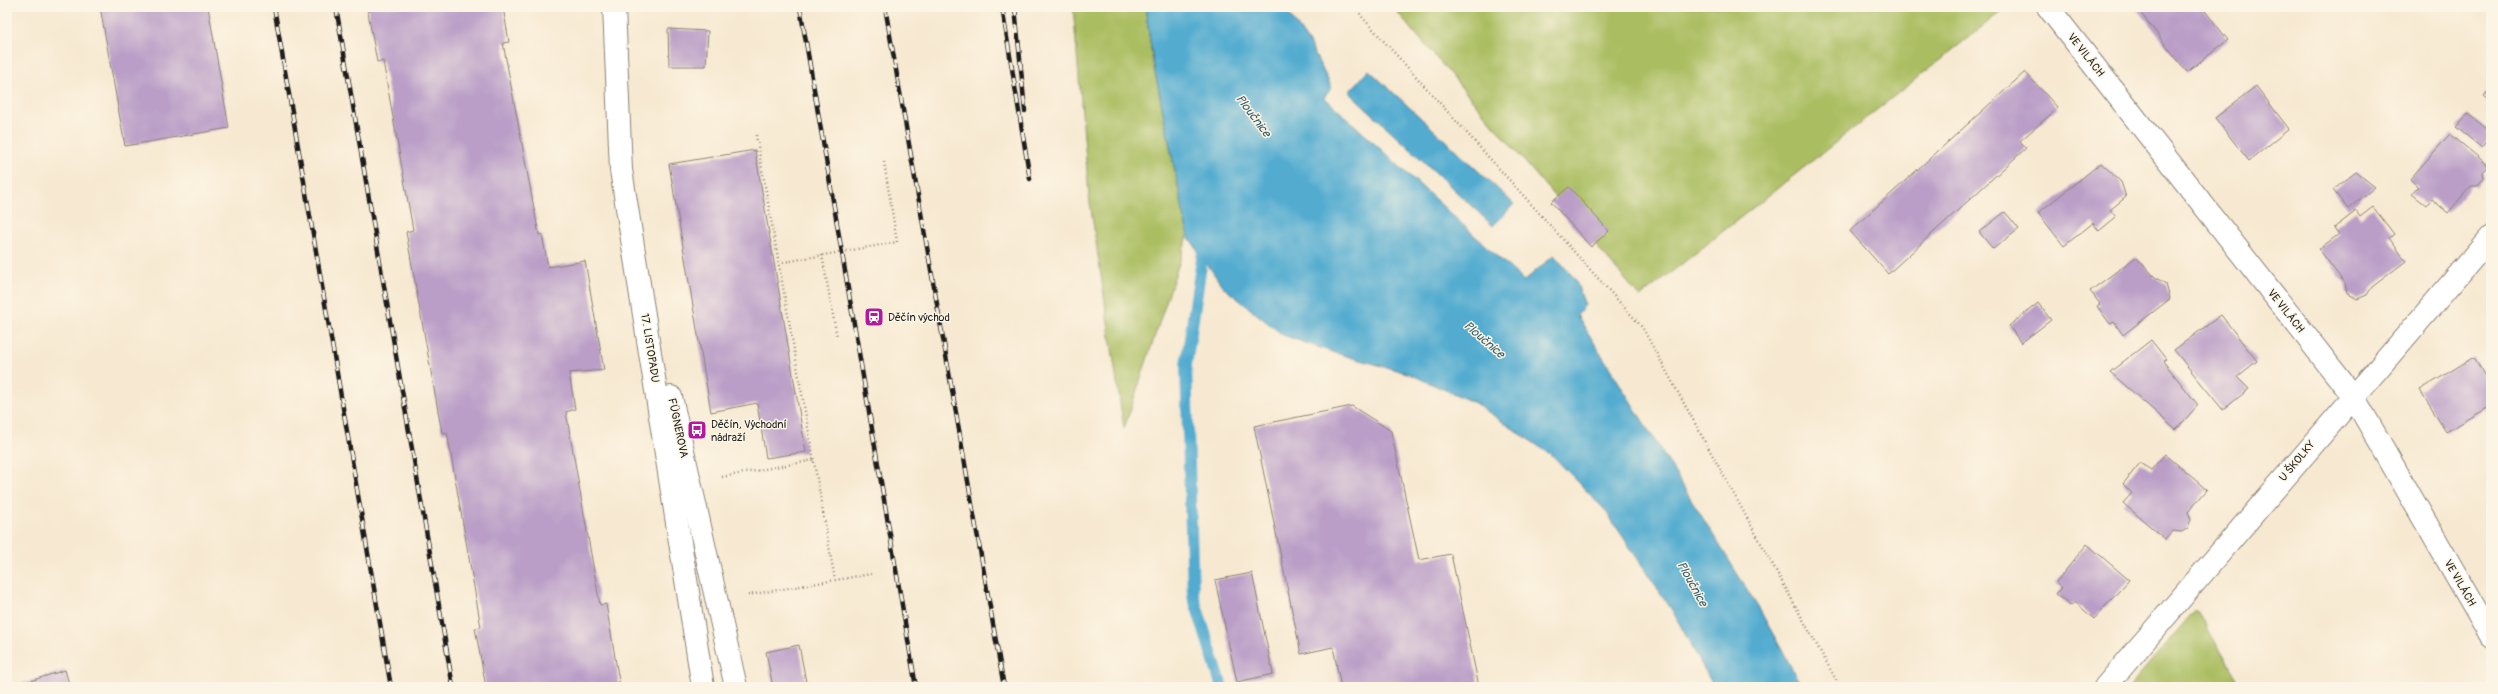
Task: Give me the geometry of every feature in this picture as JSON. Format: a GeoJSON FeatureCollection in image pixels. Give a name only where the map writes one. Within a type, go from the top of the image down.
{"type":"FeatureCollection","features":[{"type":"Feature","properties":{"kind":"street","name":"17. LISTOPADU"},"geometry":{"type":"LineString","coordinates":[[614,7],[621,170],[703,687]]}},
{"type":"Feature","properties":{"kind":"street","name":"VE VILÁCH"},"geometry":{"type":"LineString","coordinates":[[2048,7],[2353,396],[2491,636]]}},
{"type":"Feature","properties":{"kind":"street","name":"FÜGNEROVA"},"geometry":{"type":"LineString","coordinates":[[621,170],[736,687]]}},
{"type":"Feature","properties":{"kind":"street","name":"U ŠKOLKY"},"geometry":{"type":"LineString","coordinates":[[2105,687],[2491,236]]}},
{"type":"Feature","properties":{"kind":"path"},"geometry":{"type":"LineString","coordinates":[[1356,7],[1363,18],[1642,327],[1840,687]]}},
{"type":"Feature","properties":{"kind":"path"},"geometry":{"type":"LineString","coordinates":[[756,135],[835,580]]}},
{"type":"Feature","properties":{"kind":"path"},"geometry":{"type":"LineString","coordinates":[[778,263],[897,242],[884,162]]}},
{"type":"Feature","properties":{"kind":"path"},"geometry":{"type":"LineString","coordinates":[[822,255],[837,338]]}},
{"type":"Feature","properties":{"kind":"path"},"geometry":{"type":"LineString","coordinates":[[690,483],[814,460]]}},
{"type":"Feature","properties":{"kind":"path"},"geometry":{"type":"LineString","coordinates":[[717,601],[871,574]]}},
{"type":"Feature","properties":{"kind":"green space"},"geometry":{"type":"Polygon","coordinates":[[[1073,7],[1145,7],[1153,62],[1188,236],[1124,429],[1089,196],[1073,7]]]}},
{"type":"Feature","properties":{"kind":"green space"},"geometry":{"type":"Polygon","coordinates":[[[1393,7],[2007,7],[1640,297],[1393,7]]]}},
{"type":"Feature","properties":{"kind":"green space"},"geometry":{"type":"Polygon","coordinates":[[[2196,609],[2242,687],[2129,687],[2196,609]]]}},
{"type":"Feature","properties":{"kind":"water","name":"Ploučnice"},"geometry":{"type":"Polygon","coordinates":[[[1145,7],[1284,7],[1309,43],[1332,88],[1324,97],[1524,281],[1554,255],[1575,279],[1585,305],[1577,315],[1761,612],[1802,687],[1714,687],[1672,610],[1605,510],[1553,456],[1475,403],[1407,373],[1332,352],[1283,335],[1223,287],[1188,236],[1153,62],[1145,7]]]}},
{"type":"Feature","properties":{"kind":"water"},"geometry":{"type":"Polygon","coordinates":[[[1369,70],[1514,204],[1493,226],[1349,92],[1369,70]]]}},
{"type":"Feature","properties":{"kind":"building"},"geometry":{"type":"Polygon","coordinates":[[[100,7],[208,7],[229,128],[125,146],[100,7]]]}},
{"type":"Feature","properties":{"kind":"building"},"geometry":{"type":"Polygon","coordinates":[[[367,7],[503,7],[509,42],[503,43],[539,235],[542,234],[548,267],[585,261],[604,370],[569,373],[575,409],[566,412],[600,605],[606,604],[620,687],[486,687],[475,628],[481,627],[447,432],[442,433],[406,232],[413,230],[383,61],[377,62],[367,7]]]}},
{"type":"Feature","properties":{"kind":"building"},"geometry":{"type":"Polygon","coordinates":[[[2136,7],[2202,7],[2228,40],[2187,72],[2136,7]]]}},
{"type":"Feature","properties":{"kind":"building"},"geometry":{"type":"Polygon","coordinates":[[[668,29],[708,31],[706,66],[669,66],[668,29]]]}},
{"type":"Feature","properties":{"kind":"building"},"geometry":{"type":"Polygon","coordinates":[[[2025,72],[2058,108],[2020,141],[2026,148],[1888,274],[1850,231],[2025,72]]]}},
{"type":"Feature","properties":{"kind":"building"},"geometry":{"type":"Polygon","coordinates":[[[2256,86],[2289,129],[2249,161],[2215,118],[2256,86]]]}},
{"type":"Feature","properties":{"kind":"building"},"geometry":{"type":"Polygon","coordinates":[[[2491,88],[2491,102],[2484,96],[2491,88]]]}},
{"type":"Feature","properties":{"kind":"building"},"geometry":{"type":"Polygon","coordinates":[[[2468,114],[2491,132],[2491,137],[2482,148],[2456,127],[2468,114]]]}},
{"type":"Feature","properties":{"kind":"building"},"geometry":{"type":"Polygon","coordinates":[[[2450,134],[2489,166],[2483,172],[2484,178],[2477,186],[2471,186],[2448,213],[2432,199],[2426,205],[2412,194],[2418,187],[2410,179],[2450,134]]]}},
{"type":"Feature","properties":{"kind":"building"},"geometry":{"type":"Polygon","coordinates":[[[755,150],[806,452],[766,458],[757,403],[711,412],[669,164],[755,150]]]}},
{"type":"Feature","properties":{"kind":"building"},"geometry":{"type":"Polygon","coordinates":[[[2101,163],[2121,182],[2126,197],[2110,210],[2116,217],[2099,231],[2093,223],[2064,246],[2038,213],[2101,163]]]}},
{"type":"Feature","properties":{"kind":"building"},"geometry":{"type":"Polygon","coordinates":[[[2356,172],[2375,187],[2348,209],[2333,190],[2356,172]]]}},
{"type":"Feature","properties":{"kind":"building"},"geometry":{"type":"Polygon","coordinates":[[[1569,187],[1609,231],[1591,247],[1551,202],[1569,187]]]}},
{"type":"Feature","properties":{"kind":"building"},"geometry":{"type":"Polygon","coordinates":[[[2373,207],[2394,234],[2389,238],[2406,261],[2372,287],[2367,295],[2357,299],[2347,293],[2345,284],[2319,249],[2339,234],[2334,228],[2356,211],[2360,217],[2373,207]]]}},
{"type":"Feature","properties":{"kind":"building"},"geometry":{"type":"Polygon","coordinates":[[[2005,212],[2019,229],[1993,249],[1979,232],[2005,212]]]}},
{"type":"Feature","properties":{"kind":"building"},"geometry":{"type":"Polygon","coordinates":[[[2136,257],[2156,278],[2166,284],[2170,299],[2123,335],[2114,322],[2110,324],[2097,306],[2100,304],[2090,291],[2136,257]]]}},
{"type":"Feature","properties":{"kind":"building"},"geometry":{"type":"Polygon","coordinates":[[[2038,303],[2051,320],[2021,343],[2009,326],[2038,303]]]}},
{"type":"Feature","properties":{"kind":"building"},"geometry":{"type":"Polygon","coordinates":[[[2221,315],[2257,361],[2237,377],[2249,389],[2223,410],[2174,350],[2221,315]]]}},
{"type":"Feature","properties":{"kind":"building"},"geometry":{"type":"Polygon","coordinates":[[[2151,340],[2166,359],[2163,361],[2198,405],[2176,430],[2110,372],[2151,340]]]}},
{"type":"Feature","properties":{"kind":"building"},"geometry":{"type":"Polygon","coordinates":[[[2474,357],[2491,387],[2491,406],[2446,432],[2420,390],[2474,357]]]}},
{"type":"Feature","properties":{"kind":"building"},"geometry":{"type":"Polygon","coordinates":[[[1352,406],[1391,431],[1419,560],[1451,554],[1479,687],[1341,687],[1333,647],[1301,654],[1254,426],[1352,406]]]}},
{"type":"Feature","properties":{"kind":"building"},"geometry":{"type":"Polygon","coordinates":[[[2165,454],[2207,490],[2188,512],[2191,519],[2188,528],[2182,532],[2172,531],[2165,539],[2123,503],[2132,493],[2123,484],[2140,463],[2151,470],[2165,454]]]}},
{"type":"Feature","properties":{"kind":"building"},"geometry":{"type":"Polygon","coordinates":[[[2087,544],[2129,580],[2094,619],[2075,602],[2070,606],[2056,594],[2062,588],[2056,582],[2087,544]]]}},
{"type":"Feature","properties":{"kind":"building"},"geometry":{"type":"Polygon","coordinates":[[[1252,573],[1273,674],[1237,682],[1215,580],[1252,573]]]}},
{"type":"Feature","properties":{"kind":"building"},"geometry":{"type":"Polygon","coordinates":[[[799,645],[807,687],[773,687],[766,652],[799,645]]]}},
{"type":"Feature","properties":{"kind":"building"},"geometry":{"type":"Polygon","coordinates":[[[65,670],[70,687],[11,687],[65,670]]]}},
{"type":"Feature","properties":{"kind":"waterway"},"geometry":{"type":"LineString","coordinates":[[1205,239],[1186,365],[1193,595],[1222,687]]}},
{"type":"Feature","properties":{"kind":"railway"},"geometry":{"type":"LineString","coordinates":[[274,7],[391,687]]}},
{"type":"Feature","properties":{"kind":"railway"},"geometry":{"type":"LineString","coordinates":[[336,7],[453,687]]}},
{"type":"Feature","properties":{"kind":"railway"},"geometry":{"type":"LineString","coordinates":[[800,7],[916,687]]}},
{"type":"Feature","properties":{"kind":"railway"},"geometry":{"type":"LineString","coordinates":[[885,7],[1004,687]]}},
{"type":"Feature","properties":{"kind":"railway"},"geometry":{"type":"LineString","coordinates":[[1002,7],[1030,179]]}},
{"type":"Feature","properties":{"kind":"railway"},"geometry":{"type":"LineString","coordinates":[[1015,7],[1025,111]]}},
{"type":"Feature","properties":{"kind":"place","name":"Děčín východ"},"geometry":{"type":"Point","coordinates":[874,317]}},
{"type":"Feature","properties":{"kind":"place","name":"Děčín, Východní nádraží"},"geometry":{"type":"Point","coordinates":[697,430]}}]}
